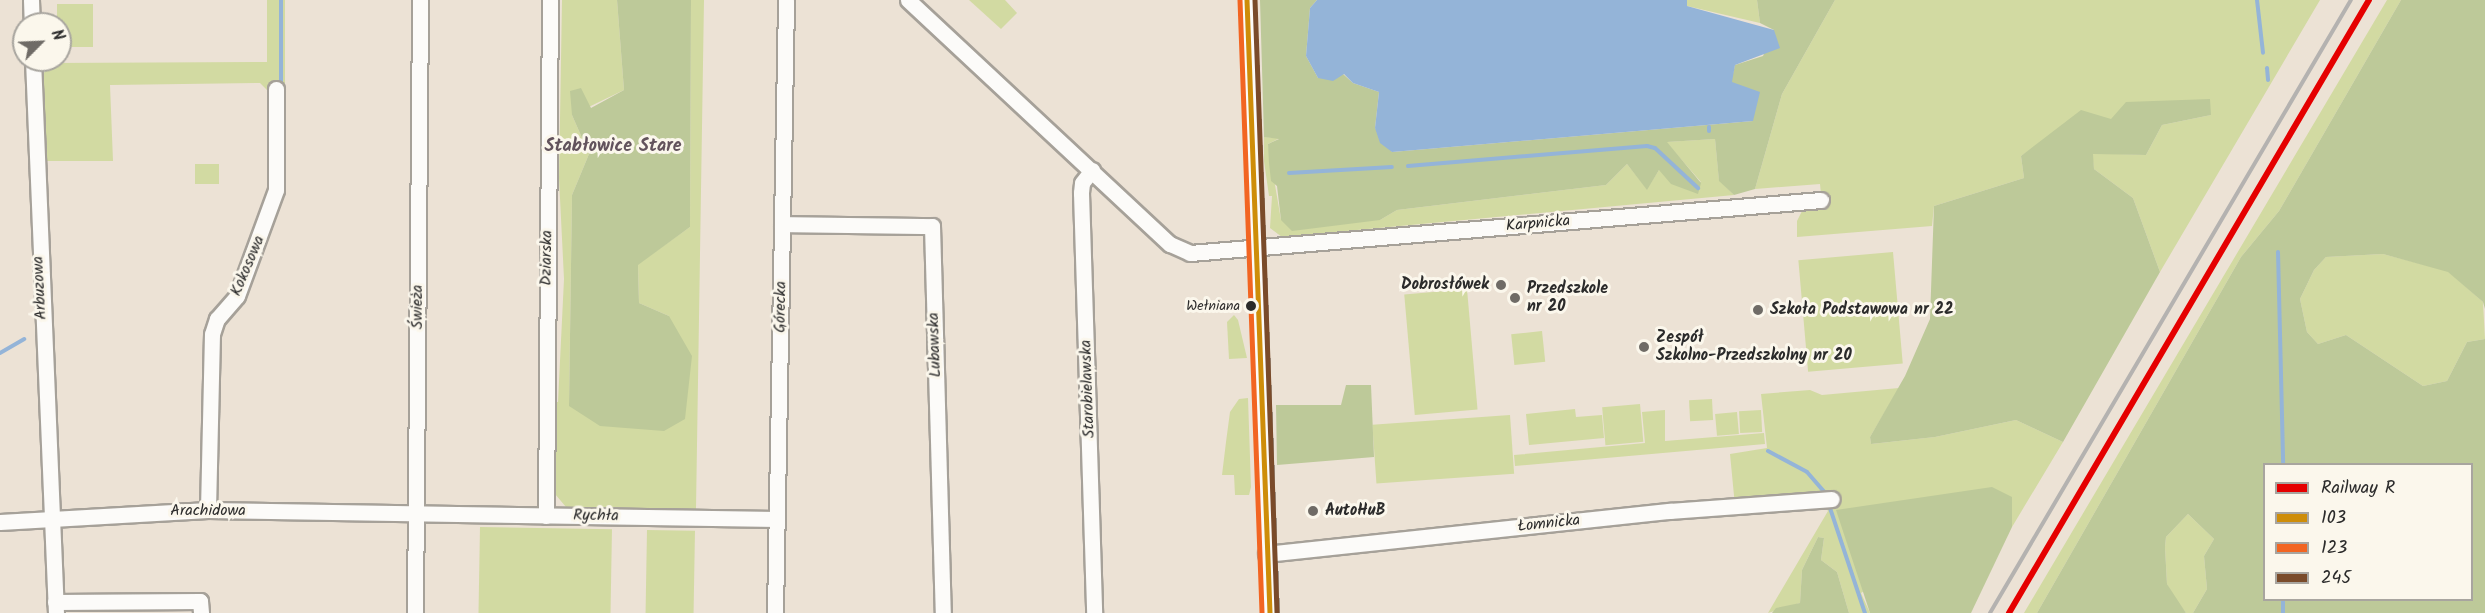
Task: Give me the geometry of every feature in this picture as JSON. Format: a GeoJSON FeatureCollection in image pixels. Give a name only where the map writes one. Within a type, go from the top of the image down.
{"type":"FeatureCollection","features":[{"type":"Feature","properties":{"kind":"street","name":"Świeża"},"geometry":{"type":"LineString","coordinates":[[415,613],[420,0]]}},
{"type":"Feature","properties":{"kind":"street","name":"Dziarska"},"geometry":{"type":"LineString","coordinates":[[546,516],[550,0]]}},
{"type":"Feature","properties":{"kind":"street","name":"Górecka"},"geometry":{"type":"LineString","coordinates":[[775,613],[786,0]]}},
{"type":"Feature","properties":{"kind":"street"},"geometry":{"type":"LineString","coordinates":[[908,0],[1179,250],[1203,254],[1255,248]]}},
{"type":"Feature","properties":{"kind":"street"},"geometry":{"type":"LineString","coordinates":[[1247,0],[1270,613]]}},
{"type":"Feature","properties":{"kind":"street","name":"Arbuzowa"},"geometry":{"type":"LineString","coordinates":[[33,72],[50,517],[56,607]]}},
{"type":"Feature","properties":{"kind":"street","name":"Kokosowa"},"geometry":{"type":"LineString","coordinates":[[208,510],[212,334],[217,319],[237,296],[276,190],[276,88]]}},
{"type":"Feature","properties":{"kind":"street","name":"Starobielawska"},"geometry":{"type":"LineString","coordinates":[[1092,170],[1082,183],[1081,193],[1094,613]]}},
{"type":"Feature","properties":{"kind":"street","name":"Karpnicka"},"geometry":{"type":"LineString","coordinates":[[1255,248],[1821,200]]}},
{"type":"Feature","properties":{"kind":"street","name":"Lubawska"},"geometry":{"type":"LineString","coordinates":[[782,224],[932,226],[943,613]]}},
{"type":"Feature","properties":{"kind":"street","name":"Łomnicka"},"geometry":{"type":"LineString","coordinates":[[1266,554],[1670,510],[1832,499]]}},
{"type":"Feature","properties":{"kind":"street","name":"Arachidowa"},"geometry":{"type":"LineString","coordinates":[[0,522],[50,517],[208,510],[416,513]]}},
{"type":"Feature","properties":{"kind":"street","name":"Rychła"},"geometry":{"type":"LineString","coordinates":[[416,513],[777,519]]}},
{"type":"Feature","properties":{"kind":"street"},"geometry":{"type":"LineString","coordinates":[[56,607],[200,607]]}},
{"type":"Feature","properties":{"kind":"green space"},"geometry":{"type":"Polygon","coordinates":[[[267,0],[285,0],[285,87],[268,91],[260,83],[110,85],[113,161],[44,161],[42,77],[44,72],[72,72],[72,63],[267,62],[267,0]]]}},
{"type":"Feature","properties":{"kind":"green space"},"geometry":{"type":"Polygon","coordinates":[[[562,0],[617,0],[624,90],[572,115],[589,154],[572,195],[569,405],[669,316],[639,303],[638,264],[690,227],[691,0],[704,0],[696,509],[566,507],[555,494],[555,402],[558,402],[564,279],[559,178],[562,0]]]}},
{"type":"Feature","properties":{"kind":"green space"},"geometry":{"type":"Polygon","coordinates":[[[617,0],[691,0],[690,227],[638,265],[639,303],[669,316],[692,356],[685,419],[664,431],[600,426],[569,406],[572,195],[589,154],[572,115],[570,91],[581,88],[591,108],[624,90],[617,0]]]}},
{"type":"Feature","properties":{"kind":"green space"},"geometry":{"type":"Polygon","coordinates":[[[969,0],[1005,0],[1017,13],[1001,29],[969,0]]]}},
{"type":"Feature","properties":{"kind":"green space"},"geometry":{"type":"Polygon","coordinates":[[[1260,0],[1317,0],[1310,8],[1306,56],[1318,78],[1343,74],[1353,83],[1379,92],[1375,128],[1392,152],[1753,121],[1731,82],[1735,65],[1763,56],[1774,30],[1760,23],[1757,0],[1835,0],[1782,94],[1755,189],[1734,195],[1719,181],[1715,139],[1667,142],[1701,183],[1698,194],[1671,184],[1659,170],[1647,190],[1627,164],[1606,185],[1397,210],[1380,220],[1292,231],[1281,220],[1277,186],[1271,181],[1268,144],[1279,139],[1264,137],[1260,0]]]}},
{"type":"Feature","properties":{"kind":"green space"},"geometry":{"type":"Polygon","coordinates":[[[1687,0],[1757,0],[1760,23],[1687,6],[1687,0]]]}},
{"type":"Feature","properties":{"kind":"green space"},"geometry":{"type":"Polygon","coordinates":[[[1835,0],[2320,0],[2160,272],[2133,198],[2094,169],[2092,153],[2146,155],[2162,125],[2211,115],[2111,119],[2030,150],[2021,156],[2024,178],[1934,206],[1932,226],[1797,237],[1797,221],[1802,211],[1809,206],[1822,205],[1820,184],[1755,189],[1782,94],[1835,0]]]}},
{"type":"Feature","properties":{"kind":"green space"},"geometry":{"type":"Polygon","coordinates":[[[2387,0],[2401,0],[2279,211],[2241,257],[2037,613],[2024,613],[2387,0]]]}},
{"type":"Feature","properties":{"kind":"green space"},"geometry":{"type":"Polygon","coordinates":[[[2401,0],[2485,0],[2485,309],[2483,302],[2448,272],[2383,254],[2326,257],[2314,270],[2300,299],[2307,332],[2318,344],[2346,335],[2423,386],[2447,381],[2467,342],[2485,339],[2485,613],[2193,613],[2207,589],[2204,556],[2214,539],[2188,514],[2166,537],[2165,547],[2167,584],[2186,613],[2037,613],[2241,257],[2279,211],[2401,0]]]}},
{"type":"Feature","properties":{"kind":"green space"},"geometry":{"type":"Polygon","coordinates":[[[57,4],[93,4],[93,47],[72,47],[72,12],[57,12],[57,4]]]}},
{"type":"Feature","properties":{"kind":"green space"},"geometry":{"type":"Polygon","coordinates":[[[2210,99],[2211,115],[2162,125],[2146,155],[2093,154],[2094,169],[2133,198],[2160,272],[2063,442],[2016,420],[1935,437],[1871,444],[1870,437],[1905,376],[1930,319],[1934,206],[2024,178],[2021,156],[2081,110],[2111,119],[2126,102],[2210,99]]]}},
{"type":"Feature","properties":{"kind":"green space"},"geometry":{"type":"Polygon","coordinates":[[[1264,137],[1280,138],[1268,144],[1281,220],[1380,220],[1397,210],[1606,185],[1627,164],[1647,189],[1659,170],[1701,182],[1666,142],[1715,139],[1719,180],[1734,195],[1282,237],[1270,228],[1272,196],[1269,196],[1264,161],[1264,137]]]}},
{"type":"Feature","properties":{"kind":"green space"},"geometry":{"type":"Polygon","coordinates":[[[195,164],[219,164],[219,184],[195,184],[195,164]]]}},
{"type":"Feature","properties":{"kind":"green space"},"geometry":{"type":"Polygon","coordinates":[[[1893,252],[1903,364],[1808,372],[1798,260],[1893,252]]]}},
{"type":"Feature","properties":{"kind":"green space"},"geometry":{"type":"Polygon","coordinates":[[[2383,254],[2448,271],[2483,302],[2485,339],[2467,342],[2447,381],[2423,386],[2346,335],[2318,344],[2307,332],[2300,299],[2314,270],[2326,257],[2383,254]]]}},
{"type":"Feature","properties":{"kind":"green space"},"geometry":{"type":"Polygon","coordinates":[[[1467,289],[1478,410],[1415,415],[1404,294],[1467,289]]]}},
{"type":"Feature","properties":{"kind":"green space"},"geometry":{"type":"Polygon","coordinates":[[[1234,315],[1238,320],[1247,358],[1229,359],[1227,322],[1234,315]]]}},
{"type":"Feature","properties":{"kind":"green space"},"geometry":{"type":"Polygon","coordinates":[[[1542,331],[1545,362],[1514,365],[1511,334],[1542,331]]]}},
{"type":"Feature","properties":{"kind":"green space"},"geometry":{"type":"Polygon","coordinates":[[[1346,385],[1371,385],[1374,457],[1277,465],[1276,405],[1341,405],[1346,385]]]}},
{"type":"Feature","properties":{"kind":"green space"},"geometry":{"type":"Polygon","coordinates":[[[1899,388],[1870,437],[1871,444],[1935,437],[2016,420],[2063,442],[2012,527],[2012,497],[1861,593],[1870,613],[1849,613],[1837,572],[1821,560],[1824,538],[1818,537],[1802,570],[1800,603],[1768,613],[1828,511],[1825,506],[1443,540],[1735,506],[1730,454],[1767,448],[1761,394],[1810,390],[1822,395],[1899,388]]]}},
{"type":"Feature","properties":{"kind":"green space"},"geometry":{"type":"Polygon","coordinates":[[[1248,398],[1251,487],[1249,495],[1235,495],[1234,475],[1222,475],[1230,412],[1239,399],[1248,398]]]}},
{"type":"Feature","properties":{"kind":"green space"},"geometry":{"type":"Polygon","coordinates":[[[1712,399],[1713,420],[1690,421],[1689,400],[1712,399]]]}},
{"type":"Feature","properties":{"kind":"green space"},"geometry":{"type":"Polygon","coordinates":[[[1640,404],[1643,442],[1605,445],[1602,407],[1640,404]]]}},
{"type":"Feature","properties":{"kind":"green space"},"geometry":{"type":"Polygon","coordinates":[[[1575,409],[1576,417],[1602,415],[1604,438],[1529,445],[1526,414],[1575,409]]]}},
{"type":"Feature","properties":{"kind":"green space"},"geometry":{"type":"Polygon","coordinates":[[[1665,410],[1665,441],[1764,433],[1765,444],[1515,466],[1514,455],[1645,443],[1642,412],[1665,410]]]}},
{"type":"Feature","properties":{"kind":"green space"},"geometry":{"type":"Polygon","coordinates":[[[1761,410],[1762,432],[1740,433],[1739,411],[1761,410]]]}},
{"type":"Feature","properties":{"kind":"green space"},"geometry":{"type":"Polygon","coordinates":[[[1737,412],[1739,434],[1717,436],[1715,414],[1737,412]]]}},
{"type":"Feature","properties":{"kind":"green space"},"geometry":{"type":"Polygon","coordinates":[[[1510,415],[1514,474],[1376,483],[1372,425],[1510,415]]]}},
{"type":"Feature","properties":{"kind":"green space"},"geometry":{"type":"Polygon","coordinates":[[[1992,487],[2012,497],[2012,527],[1971,613],[1870,613],[1836,510],[1992,487]]]}},
{"type":"Feature","properties":{"kind":"green space"},"geometry":{"type":"Polygon","coordinates":[[[2188,514],[2214,539],[2204,556],[2207,589],[2193,613],[2186,613],[2172,595],[2167,584],[2165,547],[2166,537],[2188,514]]]}},
{"type":"Feature","properties":{"kind":"green space"},"geometry":{"type":"Polygon","coordinates":[[[480,527],[612,529],[611,613],[478,613],[480,527]]]}},
{"type":"Feature","properties":{"kind":"green space"},"geometry":{"type":"Polygon","coordinates":[[[647,530],[695,531],[694,613],[646,613],[647,530]]]}},
{"type":"Feature","properties":{"kind":"green space"},"geometry":{"type":"Polygon","coordinates":[[[1818,537],[1824,538],[1821,560],[1837,572],[1849,613],[1772,613],[1776,608],[1800,603],[1802,570],[1818,537]]]}},
{"type":"Feature","properties":{"kind":"water"},"geometry":{"type":"Polygon","coordinates":[[[1317,0],[1687,0],[1687,6],[1774,30],[1780,48],[1735,65],[1732,82],[1760,92],[1753,121],[1392,152],[1380,143],[1375,128],[1379,92],[1353,83],[1344,74],[1333,81],[1318,78],[1306,56],[1310,8],[1317,0]]]}},
{"type":"Feature","properties":{"kind":"waterway"},"geometry":{"type":"LineString","coordinates":[[281,0],[281,86]]}},
{"type":"Feature","properties":{"kind":"waterway"},"geometry":{"type":"LineString","coordinates":[[2257,0],[2263,53]]}},
{"type":"Feature","properties":{"kind":"waterway"},"geometry":{"type":"LineString","coordinates":[[2267,68],[2268,80]]}},
{"type":"Feature","properties":{"kind":"waterway"},"geometry":{"type":"LineString","coordinates":[[1408,166],[1647,146],[1655,148],[1698,188]]}},
{"type":"Feature","properties":{"kind":"waterway"},"geometry":{"type":"LineString","coordinates":[[1289,173],[1392,167]]}},
{"type":"Feature","properties":{"kind":"waterway"},"geometry":{"type":"LineString","coordinates":[[2278,252],[2283,463]]}},
{"type":"Feature","properties":{"kind":"waterway"},"geometry":{"type":"LineString","coordinates":[[0,353],[24,339]]}},
{"type":"Feature","properties":{"kind":"waterway"},"geometry":{"type":"LineString","coordinates":[[1768,451],[1807,472],[1825,493]]}},
{"type":"Feature","properties":{"kind":"waterway"},"geometry":{"type":"LineString","coordinates":[[1829,505],[1865,613]]}},
{"type":"Feature","properties":{"kind":"waterway"},"geometry":{"type":"LineString","coordinates":[[2283,601],[2283,613]]}},
{"type":"Feature","properties":{"kind":"railway"},"geometry":{"type":"LineString","coordinates":[[1990,613],[2351,0]]}},
{"type":"Feature","properties":{"kind":"rail line","name":"R"},"geometry":{"type":"LineString","coordinates":[[2009,613],[2369,0]]}},
{"type":"Feature","properties":{"kind":"transit line","name":"123"},"geometry":{"type":"LineString","coordinates":[[1240,0],[1262,613]]}},
{"type":"Feature","properties":{"kind":"transit line","name":"103"},"geometry":{"type":"LineString","coordinates":[[1247,0],[1270,613]]}},
{"type":"Feature","properties":{"kind":"transit line","name":"245"},"geometry":{"type":"LineString","coordinates":[[1255,0],[1277,613]]}},
{"type":"Feature","properties":{"kind":"place","name":"Dobrosłówek"},"geometry":{"type":"Point","coordinates":[1501,285]}},
{"type":"Feature","properties":{"kind":"place","name":"Przedszkole nr 20"},"geometry":{"type":"Point","coordinates":[1515,298]}},
{"type":"Feature","properties":{"kind":"place","name":"Wełniana"},"geometry":{"type":"Point","coordinates":[1251,306]}},
{"type":"Feature","properties":{"kind":"place","name":"Szkoła Podstawowa nr 22"},"geometry":{"type":"Point","coordinates":[1758,310]}},
{"type":"Feature","properties":{"kind":"place","name":"Zespół Szkolno-Przedszkolny nr 20"},"geometry":{"type":"Point","coordinates":[1644,347]}},
{"type":"Feature","properties":{"kind":"place","name":"AutoHuB"},"geometry":{"type":"Point","coordinates":[1313,511]}},
{"type":"Feature","properties":{"kind":"district","name":"Stabłowice Stare"},"geometry":{"type":"Point","coordinates":[613,147]}}]}
